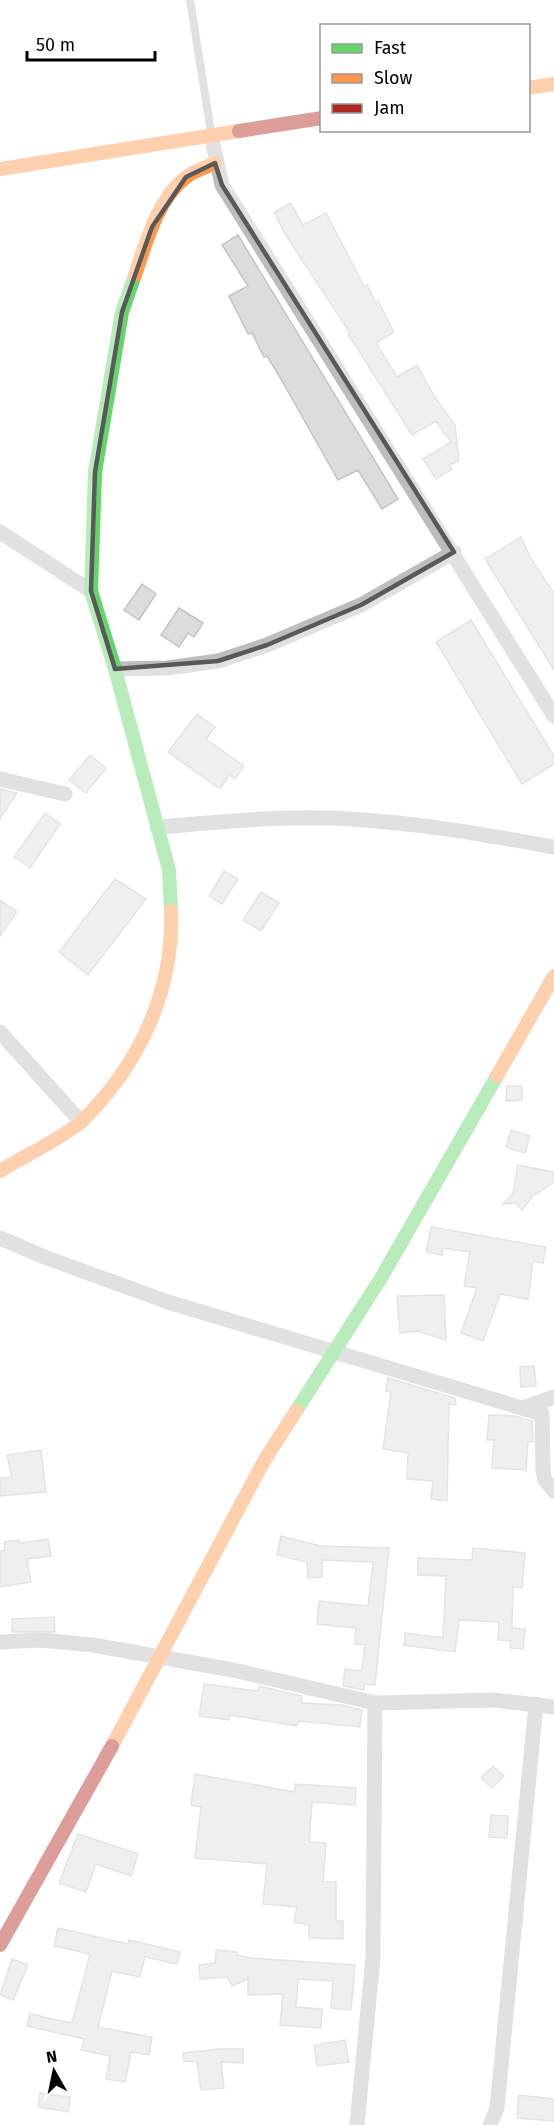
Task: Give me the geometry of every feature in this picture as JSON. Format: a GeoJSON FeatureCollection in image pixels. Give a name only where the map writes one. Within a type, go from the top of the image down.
{"type":"FeatureCollection","features":[{"type":"Feature","properties":{"kind":"street"},"geometry":{"type":"LineString","coordinates":[[530,88],[554,84]]}},
{"type":"Feature","properties":{"kind":"street"},"geometry":{"type":"LineString","coordinates":[[0,169],[320,118]]}},
{"type":"Feature","properties":{"kind":"street"},"geometry":{"type":"LineString","coordinates":[[211,135],[215,163],[222,185],[454,552],[554,716]]}},
{"type":"Feature","properties":{"kind":"street"},"geometry":{"type":"LineString","coordinates":[[0,1171],[81,1122],[132,1062],[160,1002],[172,938],[169,870],[115,669],[91,591],[95,472],[122,312],[152,226],[173,190],[186,177],[215,163]]}},
{"type":"Feature","properties":{"kind":"street"},"geometry":{"type":"LineString","coordinates":[[0,532],[91,591]]}},
{"type":"Feature","properties":{"kind":"street"},"geometry":{"type":"LineString","coordinates":[[115,669],[167,668],[218,661],[267,645],[361,605],[454,552]]}},
{"type":"Feature","properties":{"kind":"street"},"geometry":{"type":"LineString","coordinates":[[0,779],[65,794]]}},
{"type":"Feature","properties":{"kind":"street"},"geometry":{"type":"LineString","coordinates":[[157,828],[254,819],[347,818],[428,825],[554,847]]}},
{"type":"Feature","properties":{"kind":"street"},"geometry":{"type":"LineString","coordinates":[[0,1945],[161,1658],[264,1461],[381,1278],[554,976]]}},
{"type":"Feature","properties":{"kind":"street"},"geometry":{"type":"LineString","coordinates":[[0,1032],[81,1122]]}},
{"type":"Feature","properties":{"kind":"street"},"geometry":{"type":"LineString","coordinates":[[0,1238],[47,1258],[168,1302],[525,1407],[542,1414],[543,1471],[545,1480],[554,1491]]}},
{"type":"Feature","properties":{"kind":"street"},"geometry":{"type":"LineString","coordinates":[[525,1407],[554,1397]]}},
{"type":"Feature","properties":{"kind":"street"},"geometry":{"type":"LineString","coordinates":[[0,1642],[40,1640],[93,1646],[233,1670],[375,1703],[494,1700],[554,1707]]}},
{"type":"Feature","properties":{"kind":"street"},"geometry":{"type":"LineString","coordinates":[[357,2125],[373,1957],[375,1703]]}},
{"type":"Feature","properties":{"kind":"street"},"geometry":{"type":"LineString","coordinates":[[490,2125],[498,2108],[536,1704]]}},
{"type":"Feature","properties":{"kind":"lane"},"geometry":{"type":"LineString","coordinates":[[190,0],[211,135]]}},
{"type":"Feature","properties":{"kind":"highlighted area"},"geometry":{"type":"Polygon","coordinates":[[[215,163],[222,185],[454,552],[361,605],[267,645],[218,661],[115,669],[91,591],[95,472],[122,312],[152,227],[186,177],[215,163]]]}},
{"type":"Feature","properties":{"kind":"building"},"geometry":{"type":"Polygon","coordinates":[[[291,203],[303,225],[326,213],[364,286],[367,285],[376,303],[378,301],[394,332],[376,343],[397,377],[417,365],[436,399],[455,425],[459,461],[449,465],[452,469],[436,479],[423,459],[451,442],[436,421],[412,435],[348,334],[350,333],[285,234],[274,212],[291,203]]]}},
{"type":"Feature","properties":{"kind":"building"},"geometry":{"type":"Polygon","coordinates":[[[238,235],[398,499],[382,509],[358,470],[338,480],[267,356],[264,357],[252,333],[248,334],[229,296],[248,286],[222,245],[238,235]]]}},
{"type":"Feature","properties":{"kind":"building"},"geometry":{"type":"Polygon","coordinates":[[[521,537],[531,559],[554,593],[554,670],[485,559],[521,537]]]}},
{"type":"Feature","properties":{"kind":"building"},"geometry":{"type":"Polygon","coordinates":[[[142,584],[156,594],[139,620],[124,610],[142,584]]]}},
{"type":"Feature","properties":{"kind":"building"},"geometry":{"type":"Polygon","coordinates":[[[179,608],[203,623],[194,637],[188,633],[179,647],[161,635],[179,608]]]}},
{"type":"Feature","properties":{"kind":"building"},"geometry":{"type":"Polygon","coordinates":[[[471,620],[554,756],[554,764],[522,784],[436,642],[471,620]]]}},
{"type":"Feature","properties":{"kind":"building"},"geometry":{"type":"Polygon","coordinates":[[[197,714],[215,727],[206,739],[244,766],[235,779],[229,775],[220,789],[168,752],[197,714]]]}},
{"type":"Feature","properties":{"kind":"building"},"geometry":{"type":"Polygon","coordinates":[[[90,755],[106,768],[86,793],[69,780],[90,755]]]}},
{"type":"Feature","properties":{"kind":"building"},"geometry":{"type":"Polygon","coordinates":[[[0,789],[17,793],[0,819],[0,789]]]}},
{"type":"Feature","properties":{"kind":"building"},"geometry":{"type":"Polygon","coordinates":[[[45,813],[60,824],[30,868],[14,857],[45,813]]]}},
{"type":"Feature","properties":{"kind":"building"},"geometry":{"type":"Polygon","coordinates":[[[224,871],[238,879],[222,904],[209,896],[224,871]]]}},
{"type":"Feature","properties":{"kind":"building"},"geometry":{"type":"Polygon","coordinates":[[[115,879],[146,899],[88,975],[59,952],[115,879]]]}},
{"type":"Feature","properties":{"kind":"building"},"geometry":{"type":"Polygon","coordinates":[[[261,892],[279,903],[261,931],[243,920],[261,892]]]}},
{"type":"Feature","properties":{"kind":"building"},"geometry":{"type":"Polygon","coordinates":[[[0,900],[17,912],[0,936],[0,900]]]}},
{"type":"Feature","properties":{"kind":"building"},"geometry":{"type":"Polygon","coordinates":[[[507,1086],[522,1086],[522,1100],[506,1101],[507,1086]]]}},
{"type":"Feature","properties":{"kind":"building"},"geometry":{"type":"Polygon","coordinates":[[[511,1130],[530,1136],[525,1153],[506,1147],[511,1130]]]}},
{"type":"Feature","properties":{"kind":"building"},"geometry":{"type":"Polygon","coordinates":[[[518,1165],[554,1172],[554,1182],[532,1197],[522,1210],[516,1203],[503,1204],[513,1193],[518,1165]]]}},
{"type":"Feature","properties":{"kind":"building"},"geometry":{"type":"Polygon","coordinates":[[[431,1227],[546,1247],[543,1263],[533,1261],[528,1299],[500,1294],[483,1341],[461,1333],[477,1288],[464,1286],[470,1252],[443,1248],[442,1255],[426,1252],[431,1227]]]}},
{"type":"Feature","properties":{"kind":"building"},"geometry":{"type":"Polygon","coordinates":[[[444,1295],[446,1340],[418,1331],[400,1333],[397,1296],[444,1295]]]}},
{"type":"Feature","properties":{"kind":"building"},"geometry":{"type":"Polygon","coordinates":[[[534,1366],[536,1386],[521,1387],[520,1367],[534,1366]]]}},
{"type":"Feature","properties":{"kind":"building"},"geometry":{"type":"Polygon","coordinates":[[[388,1378],[455,1398],[456,1405],[449,1404],[447,1501],[431,1499],[433,1481],[407,1479],[408,1453],[383,1449],[391,1392],[386,1391],[388,1378]]]}},
{"type":"Feature","properties":{"kind":"building"},"geometry":{"type":"Polygon","coordinates":[[[489,1415],[515,1416],[532,1421],[533,1442],[528,1442],[526,1470],[492,1468],[494,1440],[487,1440],[489,1415]]]}},
{"type":"Feature","properties":{"kind":"building"},"geometry":{"type":"Polygon","coordinates":[[[41,1450],[46,1492],[0,1496],[0,1478],[12,1477],[7,1455],[41,1450]]]}},
{"type":"Feature","properties":{"kind":"building"},"geometry":{"type":"Polygon","coordinates":[[[281,1536],[321,1546],[389,1548],[375,1685],[364,1684],[364,1690],[343,1686],[345,1669],[362,1671],[365,1645],[355,1644],[356,1628],[317,1624],[319,1601],[368,1606],[373,1562],[322,1560],[322,1577],[308,1578],[307,1562],[277,1555],[281,1536]]]}},
{"type":"Feature","properties":{"kind":"building"},"geometry":{"type":"Polygon","coordinates":[[[48,1539],[51,1556],[27,1559],[31,1582],[0,1587],[0,1551],[5,1550],[4,1542],[19,1540],[19,1543],[48,1539]]]}},
{"type":"Feature","properties":{"kind":"building"},"geometry":{"type":"Polygon","coordinates":[[[473,1548],[525,1553],[522,1588],[513,1587],[512,1628],[525,1629],[523,1649],[510,1648],[511,1641],[498,1640],[499,1622],[459,1620],[455,1652],[404,1645],[405,1633],[443,1638],[446,1576],[418,1575],[418,1558],[472,1560],[473,1548]]]}},
{"type":"Feature","properties":{"kind":"building"},"geometry":{"type":"Polygon","coordinates":[[[54,1617],[55,1632],[12,1632],[12,1619],[54,1617]]]}},
{"type":"Feature","properties":{"kind":"building"},"geometry":{"type":"Polygon","coordinates":[[[204,1684],[258,1691],[259,1686],[302,1696],[301,1703],[342,1705],[362,1710],[360,1727],[298,1721],[297,1726],[230,1715],[229,1720],[199,1716],[204,1684]]]}},
{"type":"Feature","properties":{"kind":"building"},"geometry":{"type":"Polygon","coordinates":[[[493,1766],[504,1776],[492,1788],[481,1778],[493,1766]]]}},
{"type":"Feature","properties":{"kind":"building"},"geometry":{"type":"Polygon","coordinates":[[[195,1774],[295,1792],[295,1784],[356,1788],[355,1805],[312,1802],[309,1842],[326,1843],[323,1882],[336,1882],[336,1921],[343,1921],[343,1939],[309,1938],[309,1925],[294,1922],[297,1907],[263,1904],[267,1864],[195,1858],[201,1807],[191,1805],[195,1774]]]}},
{"type":"Feature","properties":{"kind":"building"},"geometry":{"type":"Polygon","coordinates":[[[491,1815],[508,1816],[507,1838],[489,1837],[491,1815]]]}},
{"type":"Feature","properties":{"kind":"building"},"geometry":{"type":"Polygon","coordinates":[[[78,1834],[138,1854],[131,1876],[96,1864],[86,1892],[59,1883],[78,1834]]]}},
{"type":"Feature","properties":{"kind":"building"},"geometry":{"type":"Polygon","coordinates":[[[58,1928],[128,1944],[129,1940],[180,1952],[177,1964],[145,1957],[140,1977],[112,1971],[98,2027],[152,2037],[149,2055],[131,2052],[125,2082],[106,2079],[110,2056],[81,2050],[84,2039],[27,2026],[30,2014],[71,2023],[73,2019],[90,1954],[54,1946],[58,1928]]]}},
{"type":"Feature","properties":{"kind":"building"},"geometry":{"type":"Polygon","coordinates":[[[216,1950],[237,1952],[237,1955],[251,1958],[355,1965],[351,2010],[331,2008],[333,1981],[298,1979],[296,2007],[322,2009],[321,2028],[280,2025],[283,1994],[248,1995],[248,1979],[232,1986],[227,1977],[200,1979],[199,1965],[215,1963],[216,1950]]]}},
{"type":"Feature","properties":{"kind":"building"},"geometry":{"type":"Polygon","coordinates":[[[12,1959],[28,1965],[13,2000],[0,1995],[12,1959]]]}},
{"type":"Feature","properties":{"kind":"building"},"geometry":{"type":"Polygon","coordinates":[[[345,2040],[349,2062],[317,2066],[314,2045],[345,2040]]]}},
{"type":"Feature","properties":{"kind":"building"},"geometry":{"type":"Polygon","coordinates":[[[243,2049],[243,2063],[221,2062],[224,2088],[201,2090],[197,2062],[184,2061],[183,2053],[243,2049]]]}},
{"type":"Feature","properties":{"kind":"building"},"geometry":{"type":"Polygon","coordinates":[[[40,2093],[70,2097],[68,2112],[38,2107],[40,2093]]]}},
{"type":"Feature","properties":{"kind":"building"},"geometry":{"type":"Polygon","coordinates":[[[519,2095],[554,2099],[554,2121],[517,2118],[519,2095]]]}},
{"type":"Feature","properties":{"kind":"traffic: fast"},"geometry":{"type":"LineString","coordinates":[[135,275],[122,312],[95,472],[91,591],[115,669],[169,870],[171,911]]}},
{"type":"Feature","properties":{"kind":"traffic: fast"},"geometry":{"type":"LineString","coordinates":[[296,1411],[381,1278],[497,1076]]}},
{"type":"Feature","properties":{"kind":"traffic: slow"},"geometry":{"type":"LineString","coordinates":[[530,88],[554,84]]}},
{"type":"Feature","properties":{"kind":"traffic: slow"},"geometry":{"type":"LineString","coordinates":[[0,169],[239,131]]}},
{"type":"Feature","properties":{"kind":"traffic: slow"},"geometry":{"type":"LineString","coordinates":[[135,275],[148,236],[167,198],[175,187],[188,176],[215,163]]}},
{"type":"Feature","properties":{"kind":"traffic: slow"},"geometry":{"type":"LineString","coordinates":[[0,1171],[75,1127],[120,1076],[136,1051],[159,998],[166,970],[171,911]]}},
{"type":"Feature","properties":{"kind":"traffic: slow"},"geometry":{"type":"LineString","coordinates":[[497,1076],[554,976]]}},
{"type":"Feature","properties":{"kind":"traffic: slow"},"geometry":{"type":"LineString","coordinates":[[112,1746],[264,1461],[296,1411]]}},
{"type":"Feature","properties":{"kind":"traffic: jam"},"geometry":{"type":"LineString","coordinates":[[239,131],[320,118]]}},
{"type":"Feature","properties":{"kind":"traffic: jam"},"geometry":{"type":"LineString","coordinates":[[0,1945],[112,1746]]}}]}
